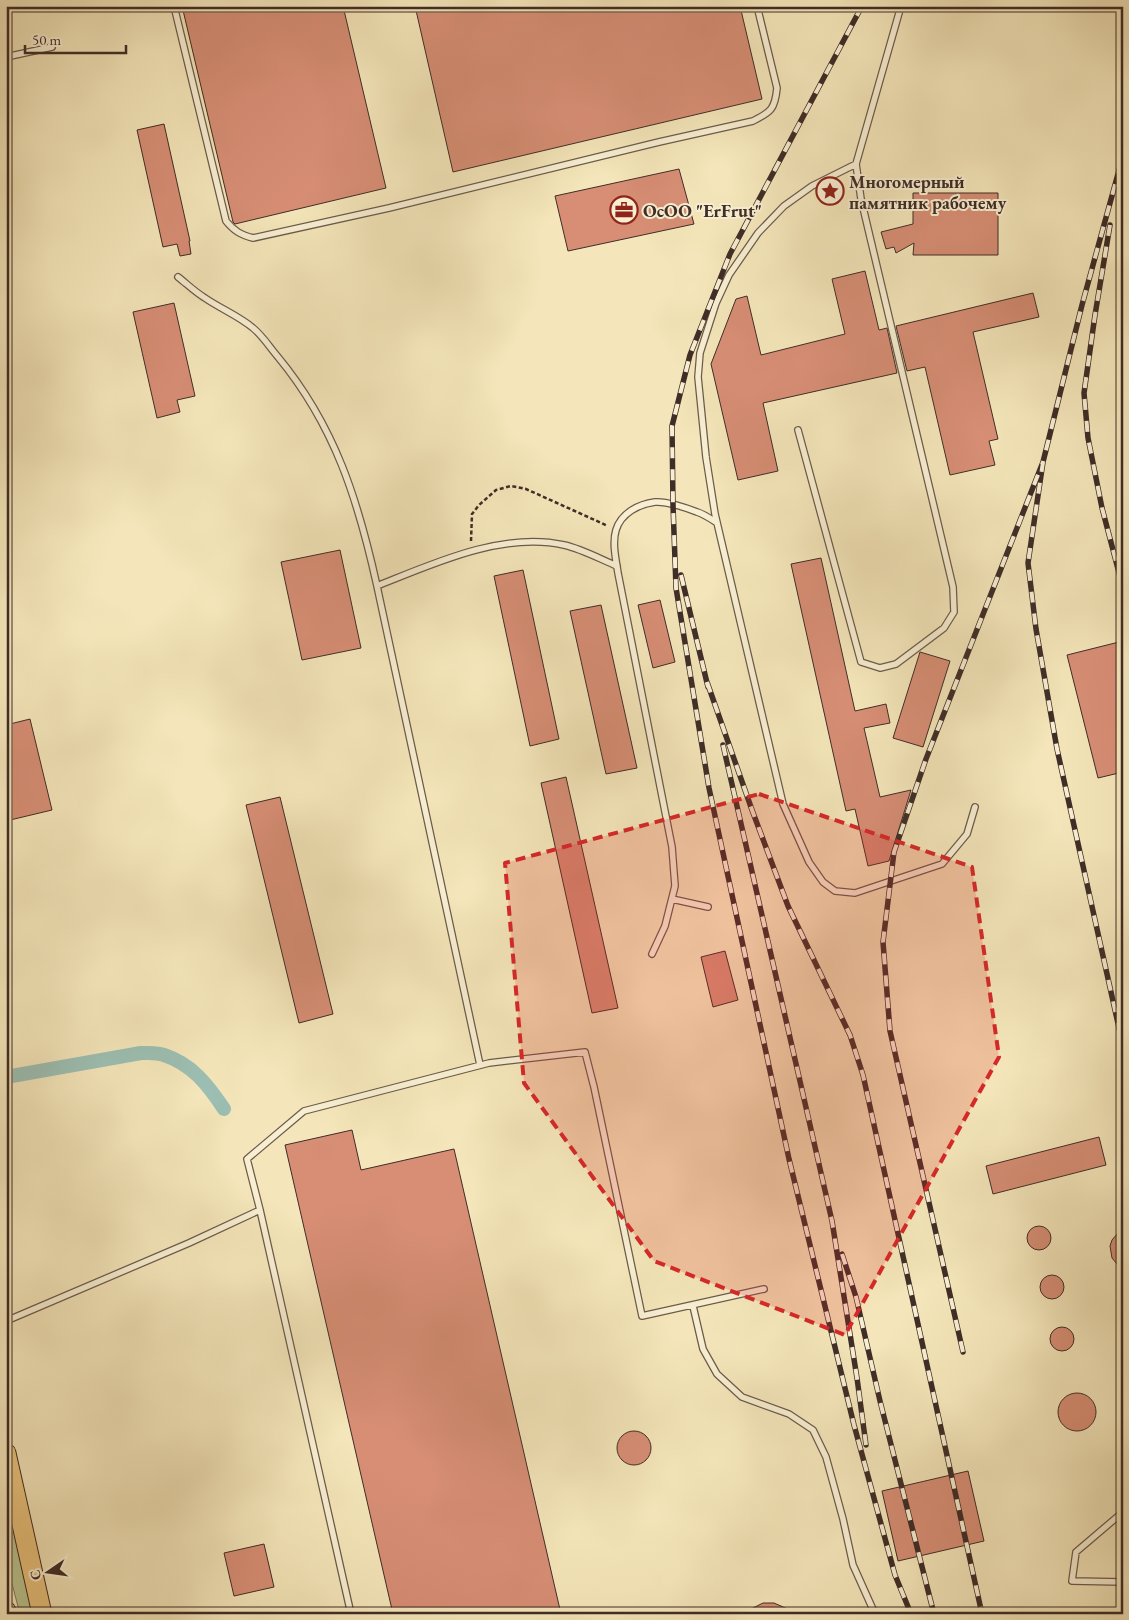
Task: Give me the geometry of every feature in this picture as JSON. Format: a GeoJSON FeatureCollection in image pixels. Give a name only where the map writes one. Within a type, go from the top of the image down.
{"type":"FeatureCollection","features":[{"type":"Feature","properties":{"kind":"main road"},"geometry":{"type":"LineString","coordinates":[[6,1453],[42,1614]]}},
{"type":"Feature","properties":{"kind":"lane"},"geometry":{"type":"LineString","coordinates":[[174,6],[226,220],[231,228],[253,238],[389,208],[753,121],[772,109],[776,102],[777,88],[757,6]]}},
{"type":"Feature","properties":{"kind":"lane"},"geometry":{"type":"LineString","coordinates":[[798,430],[861,662],[880,668],[896,664],[944,628],[954,612],[953,587],[860,199],[856,164],[900,6]]}},
{"type":"Feature","properties":{"kind":"lane"},"geometry":{"type":"LineString","coordinates":[[6,57],[52,47]]}},
{"type":"Feature","properties":{"kind":"lane"},"geometry":{"type":"LineString","coordinates":[[856,164],[812,186],[784,206],[758,233],[729,275],[716,303],[700,352],[698,378],[706,457],[717,523],[783,804],[809,862],[823,882],[835,891],[855,893],[942,864],[967,834],[975,807]]}},
{"type":"Feature","properties":{"kind":"lane"},"geometry":{"type":"LineString","coordinates":[[178,277],[205,298],[255,329],[303,389],[319,417],[348,478],[367,541],[480,1066]]}},
{"type":"Feature","properties":{"kind":"lane"},"geometry":{"type":"LineString","coordinates":[[652,954],[665,926],[675,886],[672,847],[617,566],[615,552],[616,530],[625,515],[634,508],[656,502],[698,512],[717,523]]}},
{"type":"Feature","properties":{"kind":"lane"},"geometry":{"type":"LineString","coordinates":[[377,586],[487,547],[538,541],[565,545],[617,566]]}},
{"type":"Feature","properties":{"kind":"lane"},"geometry":{"type":"LineString","coordinates":[[672,899],[708,907]]}},
{"type":"Feature","properties":{"kind":"lane"},"geometry":{"type":"LineString","coordinates":[[351,1614],[247,1159],[304,1110],[489,1063],[584,1052],[594,1087],[642,1316],[764,1289]]}},
{"type":"Feature","properties":{"kind":"lane"},"geometry":{"type":"LineString","coordinates":[[6,1321],[189,1243],[260,1210]]}},
{"type":"Feature","properties":{"kind":"lane"},"geometry":{"type":"LineString","coordinates":[[693,1306],[703,1349],[718,1374],[742,1397],[789,1414],[813,1430],[826,1457],[853,1564],[875,1614]]}},
{"type":"Feature","properties":{"kind":"lane"},"geometry":{"type":"LineString","coordinates":[[1123,1512],[1076,1552],[1072,1581],[1123,1582]]}},
{"type":"Feature","properties":{"kind":"path"},"geometry":{"type":"LineString","coordinates":[[458,556],[470,545],[472,514],[496,490],[512,486],[526,489],[616,530]]}},
{"type":"Feature","properties":{"kind":"highlighted area"},"geometry":{"type":"Polygon","coordinates":[[[759,794],[972,867],[999,1057],[845,1335],[654,1261],[524,1083],[505,863],[759,794]]]}},
{"type":"Feature","properties":{"kind":"green space"},"geometry":{"type":"Polygon","coordinates":[[[6,1489],[37,1614],[20,1614],[6,1561],[6,1489]]]}},
{"type":"Feature","properties":{"kind":"building"},"geometry":{"type":"Polygon","coordinates":[[[182,6],[343,6],[386,188],[235,224],[182,6]]]}},
{"type":"Feature","properties":{"kind":"building"},"geometry":{"type":"Polygon","coordinates":[[[415,6],[740,6],[762,99],[453,172],[415,6]]]}},
{"type":"Feature","properties":{"kind":"building"},"geometry":{"type":"Polygon","coordinates":[[[164,124],[190,241],[191,254],[180,256],[177,244],[163,247],[137,130],[164,124]]]}},
{"type":"Feature","properties":{"kind":"building","name":"ОсОО \"ErFrut\""},"geometry":{"type":"Polygon","coordinates":[[[679,169],[694,224],[568,251],[555,196],[679,169]]]}},
{"type":"Feature","properties":{"kind":"building"},"geometry":{"type":"Polygon","coordinates":[[[913,193],[998,193],[998,255],[913,255],[914,243],[896,253],[894,247],[886,249],[881,232],[913,224],[913,193]]]}},
{"type":"Feature","properties":{"kind":"building"},"geometry":{"type":"Polygon","coordinates":[[[865,271],[879,330],[887,328],[897,373],[763,403],[778,471],[738,480],[711,364],[736,299],[747,296],[761,355],[845,334],[832,279],[865,271]]]}},
{"type":"Feature","properties":{"kind":"building"},"geometry":{"type":"Polygon","coordinates":[[[1033,293],[1039,317],[973,332],[998,439],[989,441],[995,465],[950,475],[925,367],[907,371],[896,326],[1033,293]]]}},
{"type":"Feature","properties":{"kind":"building"},"geometry":{"type":"Polygon","coordinates":[[[174,303],[195,396],[177,400],[180,412],[157,418],[133,312],[174,303]]]}},
{"type":"Feature","properties":{"kind":"building"},"geometry":{"type":"Polygon","coordinates":[[[340,550],[361,648],[302,660],[281,562],[340,550]]]}},
{"type":"Feature","properties":{"kind":"building"},"geometry":{"type":"Polygon","coordinates":[[[821,558],[855,711],[886,704],[890,723],[864,728],[880,797],[911,790],[889,861],[868,866],[855,809],[846,811],[791,564],[821,558]]]}},
{"type":"Feature","properties":{"kind":"building"},"geometry":{"type":"Polygon","coordinates":[[[523,570],[559,739],[530,746],[494,576],[523,570]]]}},
{"type":"Feature","properties":{"kind":"building"},"geometry":{"type":"Polygon","coordinates":[[[660,600],[675,662],[653,668],[638,605],[660,600]]]}},
{"type":"Feature","properties":{"kind":"building"},"geometry":{"type":"Polygon","coordinates":[[[601,605],[637,768],[606,774],[570,611],[601,605]]]}},
{"type":"Feature","properties":{"kind":"building"},"geometry":{"type":"Polygon","coordinates":[[[1123,641],[1123,772],[1098,778],[1067,655],[1123,641]]]}},
{"type":"Feature","properties":{"kind":"building"},"geometry":{"type":"Polygon","coordinates":[[[920,652],[950,661],[923,747],[893,738],[920,652]]]}},
{"type":"Feature","properties":{"kind":"building"},"geometry":{"type":"Polygon","coordinates":[[[30,719],[52,810],[6,821],[6,725],[30,719]]]}},
{"type":"Feature","properties":{"kind":"building"},"geometry":{"type":"Polygon","coordinates":[[[566,777],[618,1008],[592,1013],[541,783],[566,777]]]}},
{"type":"Feature","properties":{"kind":"building"},"geometry":{"type":"Polygon","coordinates":[[[280,797],[333,1014],[299,1023],[246,805],[280,797]]]}},
{"type":"Feature","properties":{"kind":"building"},"geometry":{"type":"Polygon","coordinates":[[[725,951],[738,1000],[713,1007],[701,957],[725,951]]]}},
{"type":"Feature","properties":{"kind":"building"},"geometry":{"type":"Polygon","coordinates":[[[352,1130],[361,1170],[454,1149],[561,1614],[393,1614],[285,1145],[352,1130]]]}},
{"type":"Feature","properties":{"kind":"building"},"geometry":{"type":"Polygon","coordinates":[[[1099,1137],[1106,1165],[993,1194],[986,1166],[1099,1137]]]}},
{"type":"Feature","properties":{"kind":"building"},"geometry":{"type":"Polygon","coordinates":[[[1039,1226],[1048,1229],[1051,1238],[1048,1247],[1039,1250],[1030,1247],[1027,1238],[1030,1229],[1039,1226]]]}},
{"type":"Feature","properties":{"kind":"building"},"geometry":{"type":"Polygon","coordinates":[[[1123,1227],[1123,1271],[1112,1258],[1110,1246],[1112,1240],[1123,1227]]]}},
{"type":"Feature","properties":{"kind":"building"},"geometry":{"type":"Polygon","coordinates":[[[1052,1275],[1061,1278],[1064,1287],[1061,1296],[1052,1299],[1043,1296],[1040,1287],[1043,1278],[1052,1275]]]}},
{"type":"Feature","properties":{"kind":"building"},"geometry":{"type":"Polygon","coordinates":[[[1062,1327],[1071,1330],[1074,1339],[1071,1348],[1062,1351],[1053,1348],[1050,1339],[1053,1330],[1062,1327]]]}},
{"type":"Feature","properties":{"kind":"building"},"geometry":{"type":"Polygon","coordinates":[[[1077,1393],[1090,1399],[1096,1412],[1090,1425],[1077,1431],[1064,1425],[1058,1412],[1064,1399],[1077,1393]]]}},
{"type":"Feature","properties":{"kind":"building"},"geometry":{"type":"Polygon","coordinates":[[[634,1431],[646,1436],[651,1448],[646,1460],[634,1465],[622,1460],[617,1448],[622,1436],[634,1431]]]}},
{"type":"Feature","properties":{"kind":"building"},"geometry":{"type":"Polygon","coordinates":[[[968,1471],[984,1541],[898,1561],[882,1491],[968,1471]]]}},
{"type":"Feature","properties":{"kind":"building"},"geometry":{"type":"Polygon","coordinates":[[[264,1544],[274,1587],[234,1596],[224,1553],[264,1544]]]}},
{"type":"Feature","properties":{"kind":"building"},"geometry":{"type":"Polygon","coordinates":[[[763,1603],[774,1603],[799,1614],[741,1614],[763,1603]]]}},
{"type":"Feature","properties":{"kind":"waterway"},"geometry":{"type":"LineString","coordinates":[[6,1077],[141,1053],[158,1053],[174,1059],[191,1070],[212,1092],[224,1109]]}},
{"type":"Feature","properties":{"kind":"railway"},"geometry":{"type":"LineString","coordinates":[[862,6],[730,254],[690,355],[672,426],[673,505],[676,588],[709,788],[789,1159],[854,1425],[895,1575],[911,1614]]}},
{"type":"Feature","properties":{"kind":"railway"},"geometry":{"type":"LineString","coordinates":[[1120,168],[1123,149]]}},
{"type":"Feature","properties":{"kind":"railway"},"geometry":{"type":"LineString","coordinates":[[1121,163],[1082,305],[1043,462],[1028,563],[1036,629],[1057,749],[1123,1046]]}},
{"type":"Feature","properties":{"kind":"railway"},"geometry":{"type":"LineString","coordinates":[[1110,225],[1084,393],[1088,438],[1102,508],[1123,588]]}},
{"type":"Feature","properties":{"kind":"railway"},"geometry":{"type":"LineString","coordinates":[[963,1352],[890,1031],[883,942],[894,852],[926,759],[1043,462]]}},
{"type":"Feature","properties":{"kind":"railway"},"geometry":{"type":"LineString","coordinates":[[681,575],[708,687]]}},
{"type":"Feature","properties":{"kind":"railway"},"geometry":{"type":"LineString","coordinates":[[707,682],[788,906],[850,1035],[863,1075],[982,1614]]}},
{"type":"Feature","properties":{"kind":"railway"},"geometry":{"type":"LineString","coordinates":[[723,745],[832,1221],[866,1445]]}},
{"type":"Feature","properties":{"kind":"railway"},"geometry":{"type":"LineString","coordinates":[[842,1254],[856,1297],[880,1401],[934,1614]]}},
{"type":"Feature","properties":{"kind":"place","name":"Многомерный памятник рабочему"},"geometry":{"type":"Point","coordinates":[830,191]}},
{"type":"Feature","properties":{"kind":"place","name":"ОсОО \"ErFrut\""},"geometry":{"type":"Point","coordinates":[624,210]}}]}
